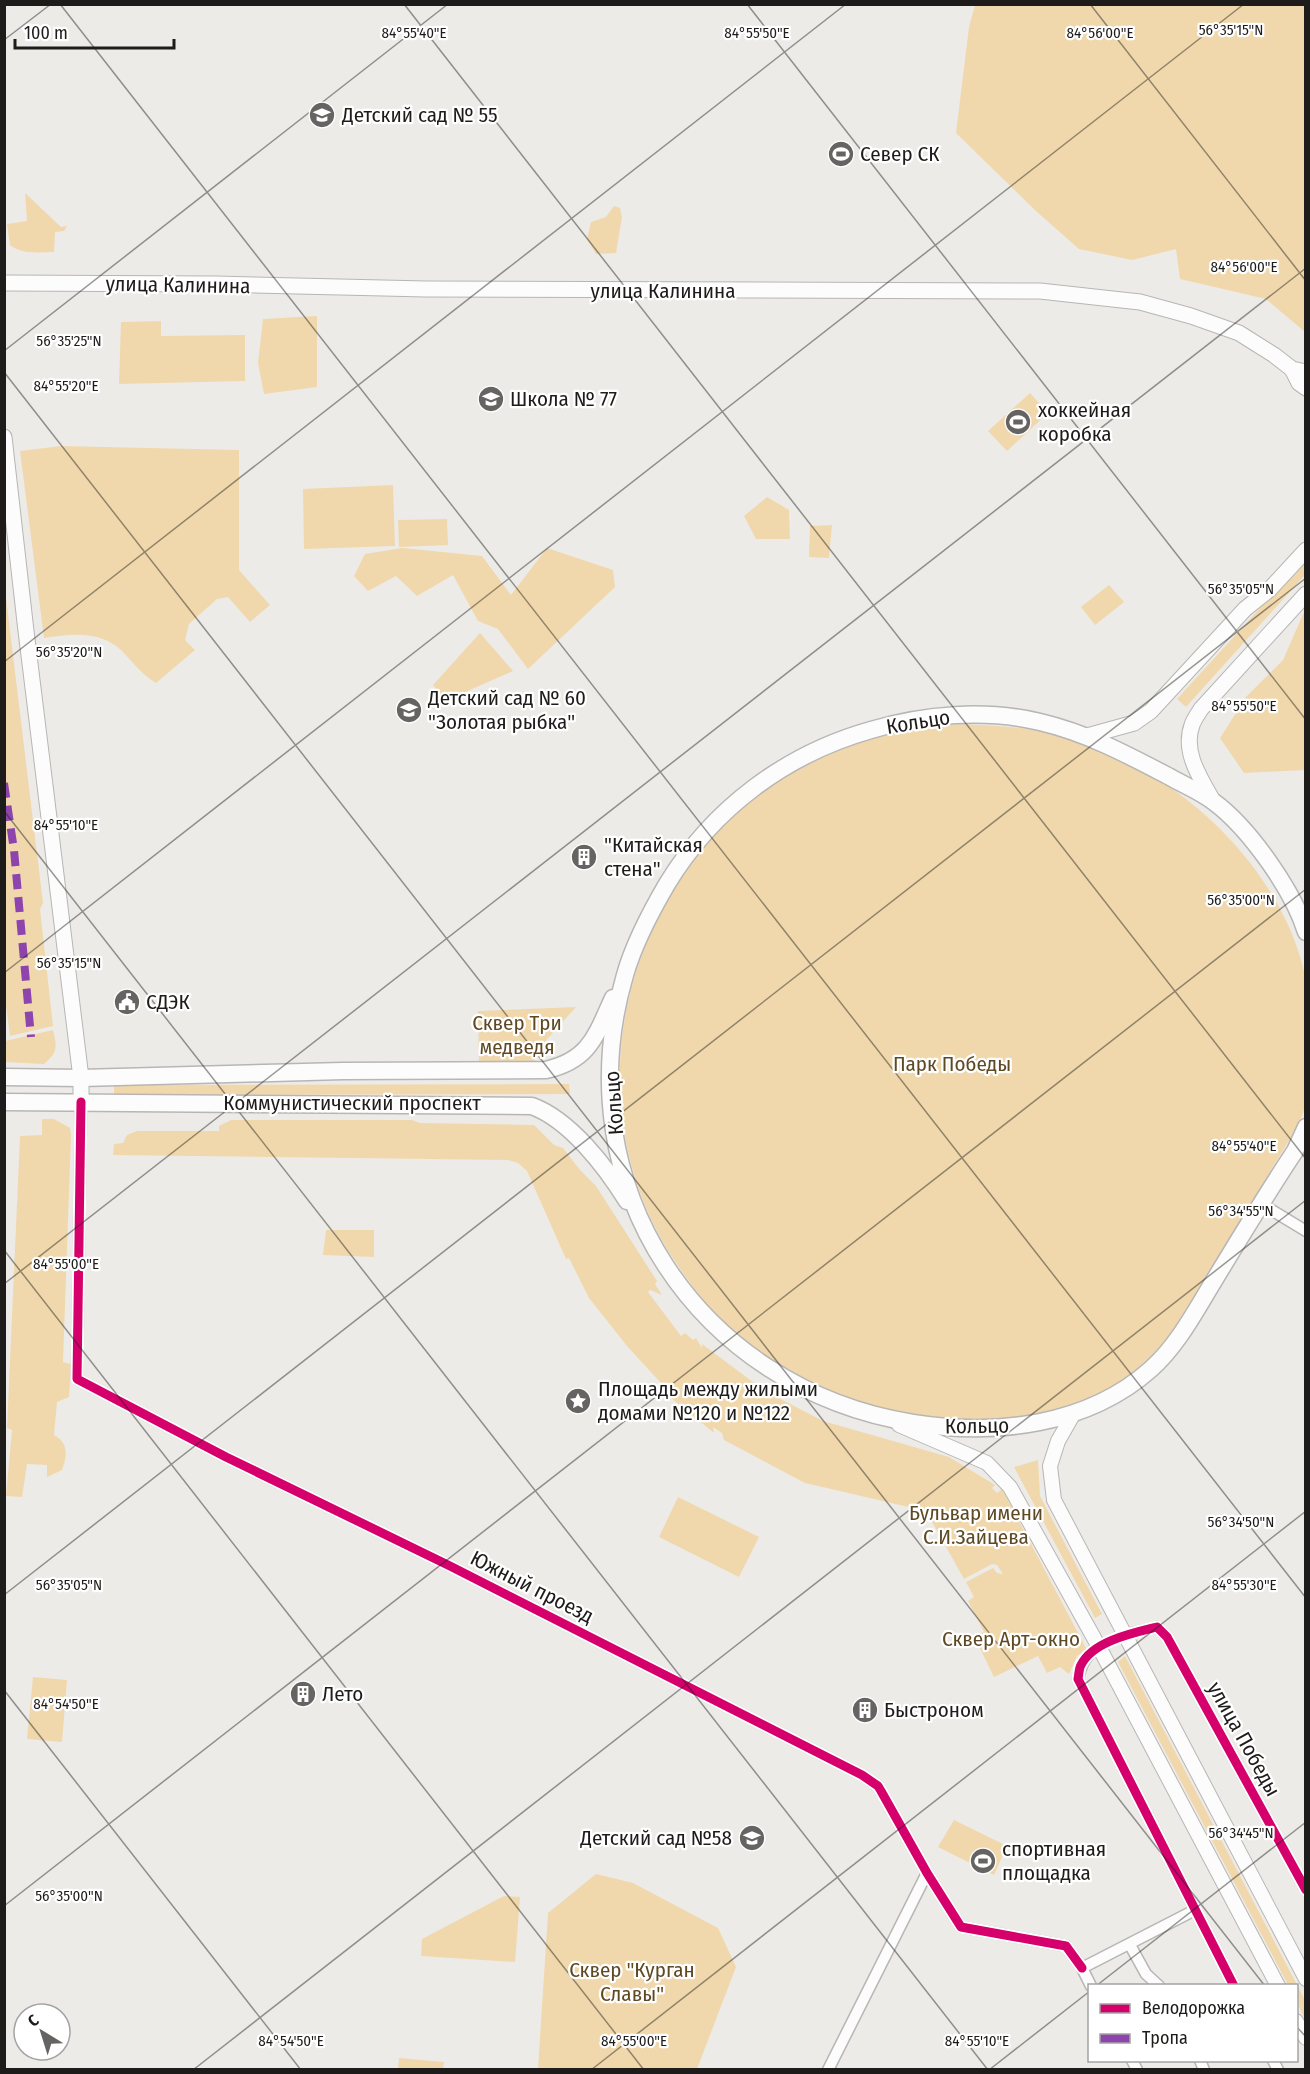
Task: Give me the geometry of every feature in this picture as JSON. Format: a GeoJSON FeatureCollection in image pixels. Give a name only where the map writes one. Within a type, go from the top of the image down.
{"type":"FeatureCollection","features":[{"type":"Feature","properties":{"kind":"main road","name":"улица Калинина"},"geometry":{"type":"LineString","coordinates":[[4,283],[215,284],[426,290],[1040,291],[1140,302],[1191,316],[1239,333],[1299,370],[1299,383],[1305,388]]}},
{"type":"Feature","properties":{"kind":"main road"},"geometry":{"type":"LineString","coordinates":[[4,437],[81,1078],[81,1102]]}},
{"type":"Feature","properties":{"kind":"main road"},"geometry":{"type":"LineString","coordinates":[[1088,736],[1134,723],[1151,711],[1245,609],[1270,589],[1305,550]]}},
{"type":"Feature","properties":{"kind":"main road"},"geometry":{"type":"LineString","coordinates":[[1213,801],[1194,765],[1189,745],[1191,726],[1201,709],[1305,594]]}},
{"type":"Feature","properties":{"kind":"main road","name":"Кольцо"},"geometry":{"type":"LineString","coordinates":[[1305,932],[1299,909],[1272,866],[1213,801],[1114,747],[1088,736],[1016,717],[952,715],[879,727],[848,736],[807,754],[762,781],[722,814],[697,840],[680,863],[646,922],[625,976],[616,1016],[611,1058],[613,1123],[621,1165],[644,1227],[678,1284],[724,1335],[767,1367],[815,1395],[886,1419],[940,1428],[983,1429],[1035,1423],[1074,1413],[1099,1403],[1130,1386],[1156,1364],[1194,1312],[1260,1203],[1300,1145],[1305,1127]]}},
{"type":"Feature","properties":{"kind":"main road","name":"Коммунистический проспект"},"geometry":{"type":"LineString","coordinates":[[4,1077],[81,1078],[343,1071],[546,1070],[559,1067],[580,1056],[597,1034],[625,976]]}},
{"type":"Feature","properties":{"kind":"main road","name":"Коммунистический проспект"},"geometry":{"type":"LineString","coordinates":[[4,1101],[532,1106],[550,1115],[587,1149],[612,1178],[644,1227]]}},
{"type":"Feature","properties":{"kind":"street","name":"Южный проезд"},"geometry":{"type":"LineString","coordinates":[[81,1102],[77,1379],[226,1457],[450,1566],[862,1775],[878,1786],[927,1873],[961,1927],[1066,1946],[1090,1984]]}},
{"type":"Feature","properties":{"kind":"street"},"geometry":{"type":"LineString","coordinates":[[1260,1203],[1305,1231]]}},
{"type":"Feature","properties":{"kind":"street"},"geometry":{"type":"LineString","coordinates":[[1074,1413],[1058,1441],[1050,1466],[1054,1500],[1305,1979]]}},
{"type":"Feature","properties":{"kind":"street"},"geometry":{"type":"LineString","coordinates":[[886,1419],[987,1463],[1010,1487],[1099,1647],[1277,1984]]}},
{"type":"Feature","properties":{"kind":"street","name":"улица Победы"},"geometry":{"type":"LineString","coordinates":[[1124,1635],[1157,1627],[1167,1636],[1305,1890]]}},
{"type":"Feature","properties":{"kind":"street"},"geometry":{"type":"LineString","coordinates":[[1124,1635],[1091,1652],[1081,1665],[1078,1679],[1233,1984]]}},
{"type":"Feature","properties":{"kind":"street"},"geometry":{"type":"LineString","coordinates":[[828,2070],[927,1873]]}},
{"type":"Feature","properties":{"kind":"street"},"geometry":{"type":"LineString","coordinates":[[1082,1968],[1195,1910]]}},
{"type":"Feature","properties":{"kind":"street"},"geometry":{"type":"LineString","coordinates":[[1130,1945],[1146,1974],[1157,1984]]}},
{"type":"Feature","properties":{"kind":"green space"},"geometry":{"type":"Polygon","coordinates":[[[975,5],[1305,5],[1305,332],[1266,299],[1180,279],[1176,249],[1132,260],[1079,249],[1036,211],[956,133],[969,27],[975,5]]]}},
{"type":"Feature","properties":{"kind":"green space"},"geometry":{"type":"Polygon","coordinates":[[[25,193],[61,227],[67,226],[64,231],[55,232],[54,252],[25,252],[10,245],[7,224],[27,221],[25,193]]]}},
{"type":"Feature","properties":{"kind":"green space"},"geometry":{"type":"Polygon","coordinates":[[[614,206],[620,208],[622,217],[616,253],[596,254],[587,239],[591,222],[606,217],[614,206]]]}},
{"type":"Feature","properties":{"kind":"green space"},"geometry":{"type":"Polygon","coordinates":[[[317,316],[317,387],[264,394],[258,363],[263,319],[317,316]]]}},
{"type":"Feature","properties":{"kind":"green space"},"geometry":{"type":"Polygon","coordinates":[[[161,321],[161,336],[245,335],[245,381],[119,384],[121,322],[161,321]]]}},
{"type":"Feature","properties":{"kind":"green space","name":"хоккейная коробка"},"geometry":{"type":"Polygon","coordinates":[[[1030,393],[1048,413],[1007,451],[988,431],[1030,393]]]}},
{"type":"Feature","properties":{"kind":"green space"},"geometry":{"type":"Polygon","coordinates":[[[61,446],[239,450],[239,570],[270,605],[250,622],[228,597],[217,599],[189,624],[185,640],[195,650],[156,683],[141,672],[121,650],[103,639],[84,635],[44,638],[20,451],[61,446]]]}},
{"type":"Feature","properties":{"kind":"green space"},"geometry":{"type":"Polygon","coordinates":[[[393,485],[395,546],[304,549],[303,489],[393,485]]]}},
{"type":"Feature","properties":{"kind":"green space"},"geometry":{"type":"Polygon","coordinates":[[[767,497],[789,510],[790,539],[756,539],[744,516],[767,497]]]}},
{"type":"Feature","properties":{"kind":"green space"},"geometry":{"type":"Polygon","coordinates":[[[447,519],[448,545],[399,547],[398,520],[447,519]]]}},
{"type":"Feature","properties":{"kind":"green space"},"geometry":{"type":"Polygon","coordinates":[[[832,525],[829,558],[809,557],[810,526],[832,525]]]}},
{"type":"Feature","properties":{"kind":"green space"},"geometry":{"type":"Polygon","coordinates":[[[402,548],[482,556],[511,595],[547,548],[613,570],[615,587],[528,669],[498,629],[478,621],[453,575],[417,596],[396,576],[368,591],[354,576],[365,554],[402,548]]]}},
{"type":"Feature","properties":{"kind":"green space"},"geometry":{"type":"Polygon","coordinates":[[[1305,559],[1305,575],[1186,707],[1177,699],[1305,559]]]}},
{"type":"Feature","properties":{"kind":"green space"},"geometry":{"type":"Polygon","coordinates":[[[4,581],[43,903],[40,909],[53,1026],[10,1036],[4,990],[4,581]]]}},
{"type":"Feature","properties":{"kind":"green space"},"geometry":{"type":"Polygon","coordinates":[[[1109,585],[1124,602],[1095,625],[1081,607],[1109,585]]]}},
{"type":"Feature","properties":{"kind":"green space"},"geometry":{"type":"Polygon","coordinates":[[[1304,612],[1306,612],[1305,770],[1244,773],[1220,738],[1246,697],[1283,660],[1304,612]]]}},
{"type":"Feature","properties":{"kind":"green space"},"geometry":{"type":"Polygon","coordinates":[[[480,633],[513,671],[445,701],[433,685],[480,633]]]}},
{"type":"Feature","properties":{"kind":"green space","name":"Парк Победы"},"geometry":{"type":"Polygon","coordinates":[[[961,724],[1023,728],[1074,740],[1103,751],[1145,772],[1194,805],[1236,846],[1272,894],[1297,948],[1306,985],[1305,1107],[1299,1124],[1170,1335],[1129,1377],[1096,1398],[1035,1415],[971,1421],[923,1416],[842,1398],[787,1370],[725,1324],[688,1280],[657,1230],[637,1185],[625,1137],[620,1089],[622,1040],[630,992],[646,944],[675,887],[699,852],[717,831],[762,793],[814,761],[871,739],[930,727],[961,724]]]}},
{"type":"Feature","properties":{"kind":"green space","name":"Сквер Три медведя"},"geometry":{"type":"Polygon","coordinates":[[[576,1007],[534,1054],[535,1061],[479,1061],[478,1011],[576,1007]]]}},
{"type":"Feature","properties":{"kind":"green space"},"geometry":{"type":"Polygon","coordinates":[[[53,1030],[55,1049],[44,1064],[5,1062],[5,1041],[53,1030]]]}},
{"type":"Feature","properties":{"kind":"green space"},"geometry":{"type":"Polygon","coordinates":[[[569,1084],[570,1094],[114,1095],[114,1085],[569,1084]]]}},
{"type":"Feature","properties":{"kind":"green space"},"geometry":{"type":"Polygon","coordinates":[[[42,1119],[54,1119],[70,1128],[71,1135],[63,1362],[71,1364],[69,1397],[57,1402],[54,1435],[62,1442],[66,1455],[62,1470],[47,1477],[47,1465],[27,1464],[22,1497],[6,1496],[12,1430],[7,1428],[20,1136],[42,1135],[42,1119]]]}},
{"type":"Feature","properties":{"kind":"green space","name":"Бульвар имени С.И.Зайцева"},"geometry":{"type":"Polygon","coordinates":[[[231,1120],[412,1120],[420,1123],[534,1125],[554,1145],[563,1148],[596,1186],[657,1281],[655,1284],[662,1295],[650,1290],[648,1292],[681,1336],[685,1333],[693,1340],[696,1338],[702,1348],[702,1344],[765,1391],[823,1421],[949,1457],[995,1485],[992,1488],[997,1493],[1002,1489],[1087,1650],[1077,1656],[1069,1674],[1060,1667],[1047,1673],[1038,1656],[994,1677],[974,1636],[984,1632],[968,1601],[974,1597],[966,1582],[993,1568],[997,1573],[1003,1574],[997,1565],[992,1564],[964,1579],[926,1511],[805,1483],[724,1440],[722,1433],[713,1427],[714,1433],[660,1389],[660,1382],[627,1346],[589,1298],[569,1258],[566,1259],[527,1171],[518,1163],[508,1160],[113,1155],[114,1144],[123,1143],[127,1135],[137,1131],[219,1131],[219,1126],[231,1120]]]}},
{"type":"Feature","properties":{"kind":"green space"},"geometry":{"type":"Polygon","coordinates":[[[326,1230],[374,1230],[374,1257],[323,1255],[326,1230]]]}},
{"type":"Feature","properties":{"kind":"green space"},"geometry":{"type":"Polygon","coordinates":[[[1038,1460],[1040,1496],[1102,1614],[1095,1618],[1014,1467],[1038,1460]]]}},
{"type":"Feature","properties":{"kind":"green space"},"geometry":{"type":"Polygon","coordinates":[[[678,1497],[759,1537],[739,1577],[659,1537],[678,1497]]]}},
{"type":"Feature","properties":{"kind":"green space"},"geometry":{"type":"Polygon","coordinates":[[[1125,1656],[1297,1984],[1287,1984],[1118,1662],[1125,1656]]]}},
{"type":"Feature","properties":{"kind":"green space"},"geometry":{"type":"Polygon","coordinates":[[[33,1677],[67,1680],[62,1742],[27,1739],[33,1677]]]}},
{"type":"Feature","properties":{"kind":"green space","name":"спортивная площадка"},"geometry":{"type":"Polygon","coordinates":[[[954,1820],[1007,1846],[994,1875],[938,1847],[954,1820]]]}},
{"type":"Feature","properties":{"kind":"green space","name":"Сквер \"Курган Славы\""},"geometry":{"type":"Polygon","coordinates":[[[596,1874],[633,1883],[718,1928],[736,1967],[697,2069],[538,2069],[548,1913],[596,1874]]]}},
{"type":"Feature","properties":{"kind":"green space"},"geometry":{"type":"Polygon","coordinates":[[[504,1896],[520,1897],[515,1962],[421,1956],[422,1939],[504,1896]]]}},
{"type":"Feature","properties":{"kind":"green space"},"geometry":{"type":"Polygon","coordinates":[[[1298,1987],[1305,2000],[1305,2020],[1298,2004],[1298,1987]]]}},
{"type":"Feature","properties":{"kind":"green space"},"geometry":{"type":"Polygon","coordinates":[[[399,2058],[444,2062],[443,2069],[398,2069],[399,2058]]]}},
{"type":"Feature","properties":{"kind":"marked path"},"geometry":{"type":"LineString","coordinates":[[4,783],[14,850],[31,1037]]}},
{"type":"Feature","properties":{"kind":"cycle path"},"geometry":{"type":"LineString","coordinates":[[81,1102],[77,1379],[226,1457],[450,1566],[862,1775],[878,1786],[927,1873],[961,1927],[1066,1946],[1082,1968]]}},
{"type":"Feature","properties":{"kind":"cycle path"},"geometry":{"type":"LineString","coordinates":[[1233,1984],[1078,1679],[1080,1666],[1087,1657],[1114,1639],[1147,1629],[1157,1627],[1167,1637],[1306,1890]]}},
{"type":"Feature","properties":{"kind":"place","name":"Детский сад № 55"},"geometry":{"type":"Point","coordinates":[322,115]}},
{"type":"Feature","properties":{"kind":"place","name":"Север СК"},"geometry":{"type":"Point","coordinates":[841,154]}},
{"type":"Feature","properties":{"kind":"place","name":"Школа № 77"},"geometry":{"type":"Point","coordinates":[491,399]}},
{"type":"Feature","properties":{"kind":"place","name":"хоккейная коробка"},"geometry":{"type":"Point","coordinates":[1018,422]}},
{"type":"Feature","properties":{"kind":"place","name":"Детский сад № 60 \"Золотая рыбка\""},"geometry":{"type":"Point","coordinates":[409,710]}},
{"type":"Feature","properties":{"kind":"place","name":"\"Китайская стена\""},"geometry":{"type":"Point","coordinates":[584,857]}},
{"type":"Feature","properties":{"kind":"place","name":"СДЭК"},"geometry":{"type":"Point","coordinates":[127,1002]}},
{"type":"Feature","properties":{"kind":"place","name":"Площадь между жилыми домами №120 и №122"},"geometry":{"type":"Point","coordinates":[578,1401]}},
{"type":"Feature","properties":{"kind":"place","name":"Лето"},"geometry":{"type":"Point","coordinates":[303,1694]}},
{"type":"Feature","properties":{"kind":"place","name":"Быстроном"},"geometry":{"type":"Point","coordinates":[865,1710]}},
{"type":"Feature","properties":{"kind":"place","name":"Детский сад №58"},"geometry":{"type":"Point","coordinates":[752,1838]}},
{"type":"Feature","properties":{"kind":"place","name":"спортивная площадка"},"geometry":{"type":"Point","coordinates":[983,1861]}},
{"type":"Feature","properties":{"kind":"park label","name":"Сквер Арт-окно"},"geometry":{"type":"Point","coordinates":[1011,1639]}}]}
